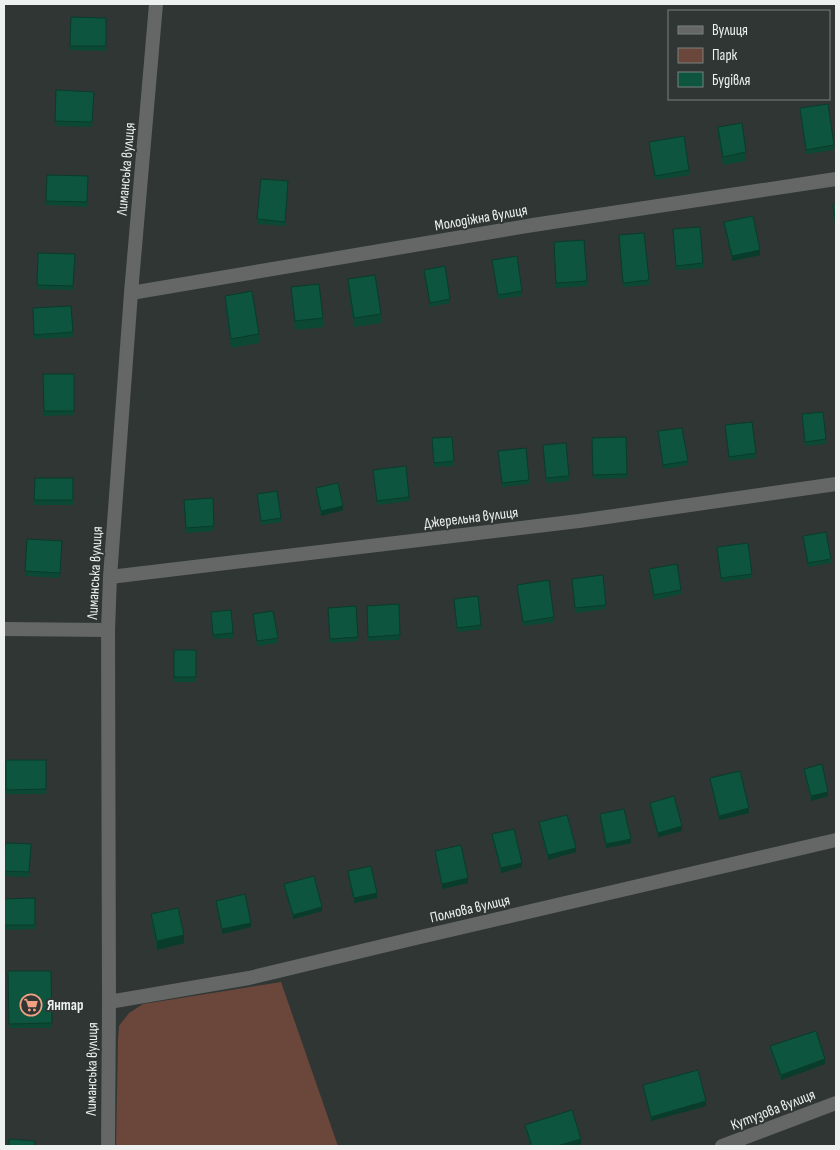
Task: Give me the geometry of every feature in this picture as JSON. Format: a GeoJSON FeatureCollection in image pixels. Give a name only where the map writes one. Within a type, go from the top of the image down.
{"type":"FeatureCollection","features":[{"type":"Feature","properties":{"kind":"street","name":"Лиманська вулиця"},"geometry":{"type":"LineString","coordinates":[[108,1146],[108,630],[110,577],[131,293],[156,4]]}},
{"type":"Feature","properties":{"kind":"street","name":"Молодіжна вулиця"},"geometry":{"type":"LineString","coordinates":[[131,293],[533,225],[836,179]]}},
{"type":"Feature","properties":{"kind":"street","name":"Джерельна вулиця"},"geometry":{"type":"LineString","coordinates":[[110,577],[579,521],[836,484]]}},
{"type":"Feature","properties":{"kind":"street"},"geometry":{"type":"LineString","coordinates":[[4,629],[108,630]]}},
{"type":"Feature","properties":{"kind":"street","name":"Полнова вулиця"},"geometry":{"type":"LineString","coordinates":[[109,1002],[248,978],[836,840]]}},
{"type":"Feature","properties":{"kind":"street","name":"Кутузова вулиця"},"geometry":{"type":"LineString","coordinates":[[722,1146],[836,1103]]}},
{"type":"Feature","properties":{"kind":"green space"},"geometry":{"type":"Polygon","coordinates":[[[281,982],[338,1146],[116,1146],[119,1026],[129,1013],[143,1004],[281,982]]]}},
{"type":"Feature","properties":{"kind":"building"},"geometry":{"type":"Polygon","coordinates":[[[71,17],[106,18],[106,46],[70,46],[71,17]]]}},
{"type":"Feature","properties":{"kind":"building"},"geometry":{"type":"Polygon","coordinates":[[[56,90],[94,92],[92,122],[55,121],[56,90]]]}},
{"type":"Feature","properties":{"kind":"building"},"geometry":{"type":"Polygon","coordinates":[[[828,104],[834,145],[806,150],[800,108],[828,104]]]}},
{"type":"Feature","properties":{"kind":"building"},"geometry":{"type":"Polygon","coordinates":[[[742,123],[746,152],[723,157],[718,127],[742,123]]]}},
{"type":"Feature","properties":{"kind":"building"},"geometry":{"type":"Polygon","coordinates":[[[684,136],[689,170],[655,176],[649,142],[684,136]]]}},
{"type":"Feature","properties":{"kind":"building"},"geometry":{"type":"Polygon","coordinates":[[[47,175],[88,176],[87,202],[46,201],[47,175]]]}},
{"type":"Feature","properties":{"kind":"building"},"geometry":{"type":"Polygon","coordinates":[[[261,179],[288,181],[285,222],[257,219],[261,179]]]}},
{"type":"Feature","properties":{"kind":"building"},"geometry":{"type":"Polygon","coordinates":[[[836,204],[836,225],[833,205],[836,204]]]}},
{"type":"Feature","properties":{"kind":"building"},"geometry":{"type":"Polygon","coordinates":[[[753,216],[760,250],[732,256],[724,222],[753,216]]]}},
{"type":"Feature","properties":{"kind":"building"},"geometry":{"type":"Polygon","coordinates":[[[700,227],[703,263],[676,266],[673,229],[700,227]]]}},
{"type":"Feature","properties":{"kind":"building"},"geometry":{"type":"Polygon","coordinates":[[[644,233],[649,280],[623,283],[619,235],[644,233]]]}},
{"type":"Feature","properties":{"kind":"building"},"geometry":{"type":"Polygon","coordinates":[[[584,240],[587,281],[556,283],[554,242],[584,240]]]}},
{"type":"Feature","properties":{"kind":"building"},"geometry":{"type":"Polygon","coordinates":[[[38,253],[75,254],[73,286],[37,285],[38,253]]]}},
{"type":"Feature","properties":{"kind":"building"},"geometry":{"type":"Polygon","coordinates":[[[517,256],[522,291],[498,295],[492,260],[517,256]]]}},
{"type":"Feature","properties":{"kind":"building"},"geometry":{"type":"Polygon","coordinates":[[[445,266],[450,299],[430,303],[424,270],[445,266]]]}},
{"type":"Feature","properties":{"kind":"building"},"geometry":{"type":"Polygon","coordinates":[[[375,275],[381,314],[354,318],[348,279],[375,275]]]}},
{"type":"Feature","properties":{"kind":"building"},"geometry":{"type":"Polygon","coordinates":[[[319,284],[323,318],[295,321],[291,287],[319,284]]]}},
{"type":"Feature","properties":{"kind":"building"},"geometry":{"type":"Polygon","coordinates":[[[252,291],[259,334],[231,339],[225,296],[252,291]]]}},
{"type":"Feature","properties":{"kind":"building"},"geometry":{"type":"Polygon","coordinates":[[[71,306],[73,332],[34,335],[33,308],[71,306]]]}},
{"type":"Feature","properties":{"kind":"building"},"geometry":{"type":"Polygon","coordinates":[[[43,374],[74,374],[74,411],[44,411],[43,374]]]}},
{"type":"Feature","properties":{"kind":"building"},"geometry":{"type":"Polygon","coordinates":[[[823,412],[826,439],[805,442],[802,414],[823,412]]]}},
{"type":"Feature","properties":{"kind":"building"},"geometry":{"type":"Polygon","coordinates":[[[752,422],[756,453],[729,457],[725,425],[752,422]]]}},
{"type":"Feature","properties":{"kind":"building"},"geometry":{"type":"Polygon","coordinates":[[[682,428],[688,461],[663,465],[658,431],[682,428]]]}},
{"type":"Feature","properties":{"kind":"building"},"geometry":{"type":"Polygon","coordinates":[[[452,437],[454,461],[434,463],[432,438],[452,437]]]}},
{"type":"Feature","properties":{"kind":"building"},"geometry":{"type":"Polygon","coordinates":[[[626,437],[627,474],[593,475],[592,438],[626,437]]]}},
{"type":"Feature","properties":{"kind":"building"},"geometry":{"type":"Polygon","coordinates":[[[566,443],[569,476],[546,478],[543,445],[566,443]]]}},
{"type":"Feature","properties":{"kind":"building"},"geometry":{"type":"Polygon","coordinates":[[[526,448],[529,480],[502,483],[498,451],[526,448]]]}},
{"type":"Feature","properties":{"kind":"building"},"geometry":{"type":"Polygon","coordinates":[[[406,466],[409,497],[377,501],[373,470],[406,466]]]}},
{"type":"Feature","properties":{"kind":"building"},"geometry":{"type":"Polygon","coordinates":[[[35,478],[73,478],[73,500],[34,500],[35,478]]]}},
{"type":"Feature","properties":{"kind":"building"},"geometry":{"type":"Polygon","coordinates":[[[338,483],[343,506],[321,511],[316,488],[338,483]]]}},
{"type":"Feature","properties":{"kind":"building"},"geometry":{"type":"Polygon","coordinates":[[[277,491],[281,518],[261,521],[257,494],[277,491]]]}},
{"type":"Feature","properties":{"kind":"building"},"geometry":{"type":"Polygon","coordinates":[[[213,498],[214,526],[186,528],[184,500],[213,498]]]}},
{"type":"Feature","properties":{"kind":"building"},"geometry":{"type":"Polygon","coordinates":[[[826,532],[831,559],[808,563],[803,536],[826,532]]]}},
{"type":"Feature","properties":{"kind":"building"},"geometry":{"type":"Polygon","coordinates":[[[27,539],[62,541],[60,573],[25,571],[27,539]]]}},
{"type":"Feature","properties":{"kind":"building"},"geometry":{"type":"Polygon","coordinates":[[[748,543],[752,574],[721,578],[717,547],[748,543]]]}},
{"type":"Feature","properties":{"kind":"building"},"geometry":{"type":"Polygon","coordinates":[[[677,564],[681,590],[654,595],[649,569],[677,564]]]}},
{"type":"Feature","properties":{"kind":"building"},"geometry":{"type":"Polygon","coordinates":[[[603,575],[606,605],[575,608],[572,579],[603,575]]]}},
{"type":"Feature","properties":{"kind":"building"},"geometry":{"type":"Polygon","coordinates":[[[549,580],[554,617],[523,622],[517,585],[549,580]]]}},
{"type":"Feature","properties":{"kind":"building"},"geometry":{"type":"Polygon","coordinates":[[[478,596],[481,625],[457,628],[454,599],[478,596]]]}},
{"type":"Feature","properties":{"kind":"building"},"geometry":{"type":"Polygon","coordinates":[[[399,604],[400,635],[368,637],[367,606],[399,604]]]}},
{"type":"Feature","properties":{"kind":"building"},"geometry":{"type":"Polygon","coordinates":[[[356,606],[358,637],[330,639],[328,608],[356,606]]]}},
{"type":"Feature","properties":{"kind":"building"},"geometry":{"type":"Polygon","coordinates":[[[231,610],[233,633],[213,635],[211,612],[231,610]]]}},
{"type":"Feature","properties":{"kind":"building"},"geometry":{"type":"Polygon","coordinates":[[[273,611],[278,638],[257,641],[253,614],[273,611]]]}},
{"type":"Feature","properties":{"kind":"building"},"geometry":{"type":"Polygon","coordinates":[[[174,650],[196,650],[196,677],[174,677],[174,650]]]}},
{"type":"Feature","properties":{"kind":"building"},"geometry":{"type":"Polygon","coordinates":[[[6,760],[46,760],[46,789],[6,790],[6,760]]]}},
{"type":"Feature","properties":{"kind":"building"},"geometry":{"type":"Polygon","coordinates":[[[822,764],[828,792],[811,796],[804,769],[822,764]]]}},
{"type":"Feature","properties":{"kind":"building"},"geometry":{"type":"Polygon","coordinates":[[[740,771],[749,808],[719,816],[710,778],[740,771]]]}},
{"type":"Feature","properties":{"kind":"building"},"geometry":{"type":"Polygon","coordinates":[[[674,796],[682,826],[658,833],[650,803],[674,796]]]}},
{"type":"Feature","properties":{"kind":"building"},"geometry":{"type":"Polygon","coordinates":[[[624,809],[631,839],[606,844],[600,814],[624,809]]]}},
{"type":"Feature","properties":{"kind":"building"},"geometry":{"type":"Polygon","coordinates":[[[567,815],[576,848],[548,855],[539,822],[567,815]]]}},
{"type":"Feature","properties":{"kind":"building"},"geometry":{"type":"Polygon","coordinates":[[[514,829],[522,863],[501,868],[492,834],[514,829]]]}},
{"type":"Feature","properties":{"kind":"building"},"geometry":{"type":"Polygon","coordinates":[[[5,843],[31,844],[29,872],[4,871],[5,843]]]}},
{"type":"Feature","properties":{"kind":"building"},"geometry":{"type":"Polygon","coordinates":[[[461,845],[468,878],[442,884],[435,851],[461,845]]]}},
{"type":"Feature","properties":{"kind":"building"},"geometry":{"type":"Polygon","coordinates":[[[371,866],[377,893],[354,898],[348,871],[371,866]]]}},
{"type":"Feature","properties":{"kind":"building"},"geometry":{"type":"Polygon","coordinates":[[[314,876],[322,907],[293,915],[284,884],[314,876]]]}},
{"type":"Feature","properties":{"kind":"building"},"geometry":{"type":"Polygon","coordinates":[[[245,894],[251,923],[222,929],[216,901],[245,894]]]}},
{"type":"Feature","properties":{"kind":"building"},"geometry":{"type":"Polygon","coordinates":[[[35,898],[35,925],[4,925],[4,899],[35,898]]]}},
{"type":"Feature","properties":{"kind":"building"},"geometry":{"type":"Polygon","coordinates":[[[178,908],[184,935],[157,941],[151,914],[178,908]]]}},
{"type":"Feature","properties":{"kind":"building"},"geometry":{"type":"Polygon","coordinates":[[[8,971],[51,971],[52,1023],[9,1024],[8,971]]]}},
{"type":"Feature","properties":{"kind":"building"},"geometry":{"type":"Polygon","coordinates":[[[816,1031],[825,1059],[781,1075],[770,1046],[816,1031]]]}},
{"type":"Feature","properties":{"kind":"building"},"geometry":{"type":"Polygon","coordinates":[[[698,1070],[706,1101],[651,1117],[643,1085],[698,1070]]]}},
{"type":"Feature","properties":{"kind":"building"},"geometry":{"type":"Polygon","coordinates":[[[572,1110],[581,1139],[557,1146],[532,1146],[525,1125],[572,1110]]]}},
{"type":"Feature","properties":{"kind":"building"},"geometry":{"type":"Polygon","coordinates":[[[9,1139],[35,1141],[34,1146],[9,1146],[9,1139]]]}},
{"type":"Feature","properties":{"kind":"place","name":"Янтар"},"geometry":{"type":"Point","coordinates":[31,1005]}}]}
